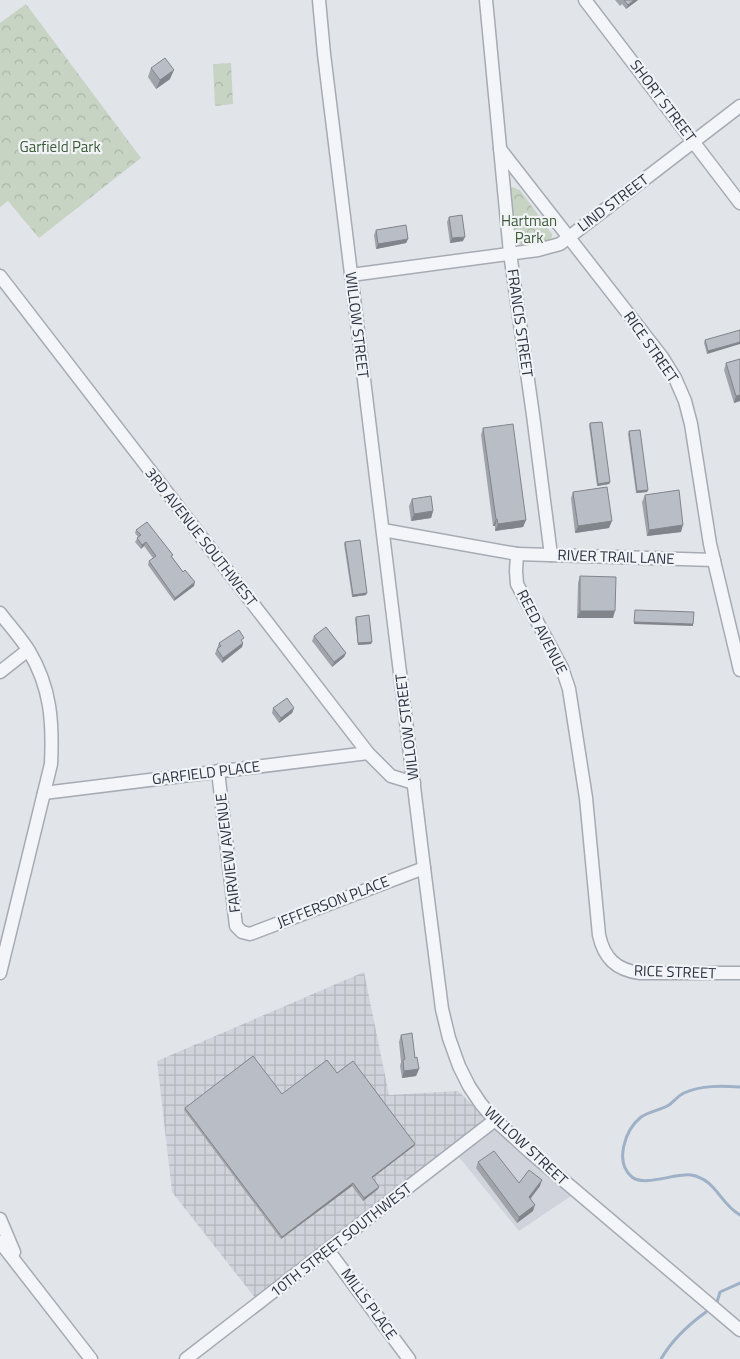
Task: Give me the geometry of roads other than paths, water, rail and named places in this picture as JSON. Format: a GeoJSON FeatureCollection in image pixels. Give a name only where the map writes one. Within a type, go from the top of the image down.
{"type":"FeatureCollection","features":[{"type":"Feature","properties":{"kind":"street","name":"WILLOW STREET"},"geometry":{"type":"LineString","coordinates":[[319,0],[324,54],[424,868],[442,1009],[449,1038],[459,1066],[469,1086],[495,1120],[530,1152],[740,1330]]}},
{"type":"Feature","properties":{"kind":"street","name":"FRANCIS STREET"},"geometry":{"type":"LineString","coordinates":[[486,0],[510,253],[551,556]]}},
{"type":"Feature","properties":{"kind":"street","name":"SHORT STREET"},"geometry":{"type":"LineString","coordinates":[[585,0],[740,203]]}},
{"type":"Feature","properties":{"kind":"street","name":"LIND STREET"},"geometry":{"type":"LineString","coordinates":[[351,275],[510,253],[560,244],[740,106]]}},
{"type":"Feature","properties":{"kind":"street","name":"RICE STREET"},"geometry":{"type":"LineString","coordinates":[[500,149],[662,358],[675,378],[685,401],[691,424],[714,560],[740,670]]}},
{"type":"Feature","properties":{"kind":"street","name":"3RD AVENUE SOUTHWEST"},"geometry":{"type":"LineString","coordinates":[[0,276],[368,753],[391,776],[414,782]]}},
{"type":"Feature","properties":{"kind":"street"},"geometry":{"type":"LineString","coordinates":[[383,530],[518,554]]}},
{"type":"Feature","properties":{"kind":"street","name":"RIVER TRAIL LANE"},"geometry":{"type":"LineString","coordinates":[[518,554],[714,560]]}},
{"type":"Feature","properties":{"kind":"street","name":"REED AVENUE"},"geometry":{"type":"LineString","coordinates":[[518,554],[517,584],[562,668],[569,689],[586,798],[599,935]]}},
{"type":"Feature","properties":{"kind":"street"},"geometry":{"type":"LineString","coordinates":[[0,613],[28,650],[41,677],[50,705],[52,734],[51,764],[0,973]]}},
{"type":"Feature","properties":{"kind":"street"},"geometry":{"type":"LineString","coordinates":[[0,672],[28,650]]}},
{"type":"Feature","properties":{"kind":"street","name":"GARFIELD PLACE"},"geometry":{"type":"LineString","coordinates":[[44,793],[368,753]]}},
{"type":"Feature","properties":{"kind":"street","name":"FAIRVIEW AVENUE"},"geometry":{"type":"LineString","coordinates":[[218,771],[236,926],[242,932]]}},
{"type":"Feature","properties":{"kind":"street","name":"JEFFERSON PLACE"},"geometry":{"type":"LineString","coordinates":[[242,932],[250,934],[424,868]]}},
{"type":"Feature","properties":{"kind":"street","name":"RICE STREET"},"geometry":{"type":"LineString","coordinates":[[599,935],[602,947],[608,957],[618,966],[628,971],[640,973],[740,973]]}},
{"type":"Feature","properties":{"kind":"street","name":"10TH STREET SOUTHWEST"},"geometry":{"type":"LineString","coordinates":[[186,1359],[495,1120]]}},
{"type":"Feature","properties":{"kind":"street"},"geometry":{"type":"LineString","coordinates":[[0,1219],[14,1251],[32,1282]]}},
{"type":"Feature","properties":{"kind":"street"},"geometry":{"type":"LineString","coordinates":[[0,1242],[91,1359]]}},
{"type":"Feature","properties":{"kind":"street","name":"MILLS PLACE"},"geometry":{"type":"LineString","coordinates":[[328,1250],[409,1359]]}},
{"type":"Feature","properties":{"kind":"waterway"},"geometry":{"type":"LineString","coordinates":[[740,1087],[726,1086],[691,1090],[682,1094],[666,1107],[644,1115],[630,1130],[626,1138],[623,1155],[627,1171],[637,1180],[644,1181],[684,1175],[699,1177],[706,1181],[727,1205],[740,1215]]}},
{"type":"Feature","properties":{"kind":"waterway"},"geometry":{"type":"LineString","coordinates":[[717,1302],[720,1292],[740,1283]]}},
{"type":"Feature","properties":{"kind":"waterway"},"geometry":{"type":"LineString","coordinates":[[661,1359],[681,1333],[706,1312]]}},
{"type":"Feature","properties":{"kind":"park label","name":"Garfield Park"},"geometry":{"type":"Point","coordinates":[60,147]}},
{"type":"Feature","properties":{"kind":"park label","name":"Hartman Park"},"geometry":{"type":"Point","coordinates":[529,230]}}]}
